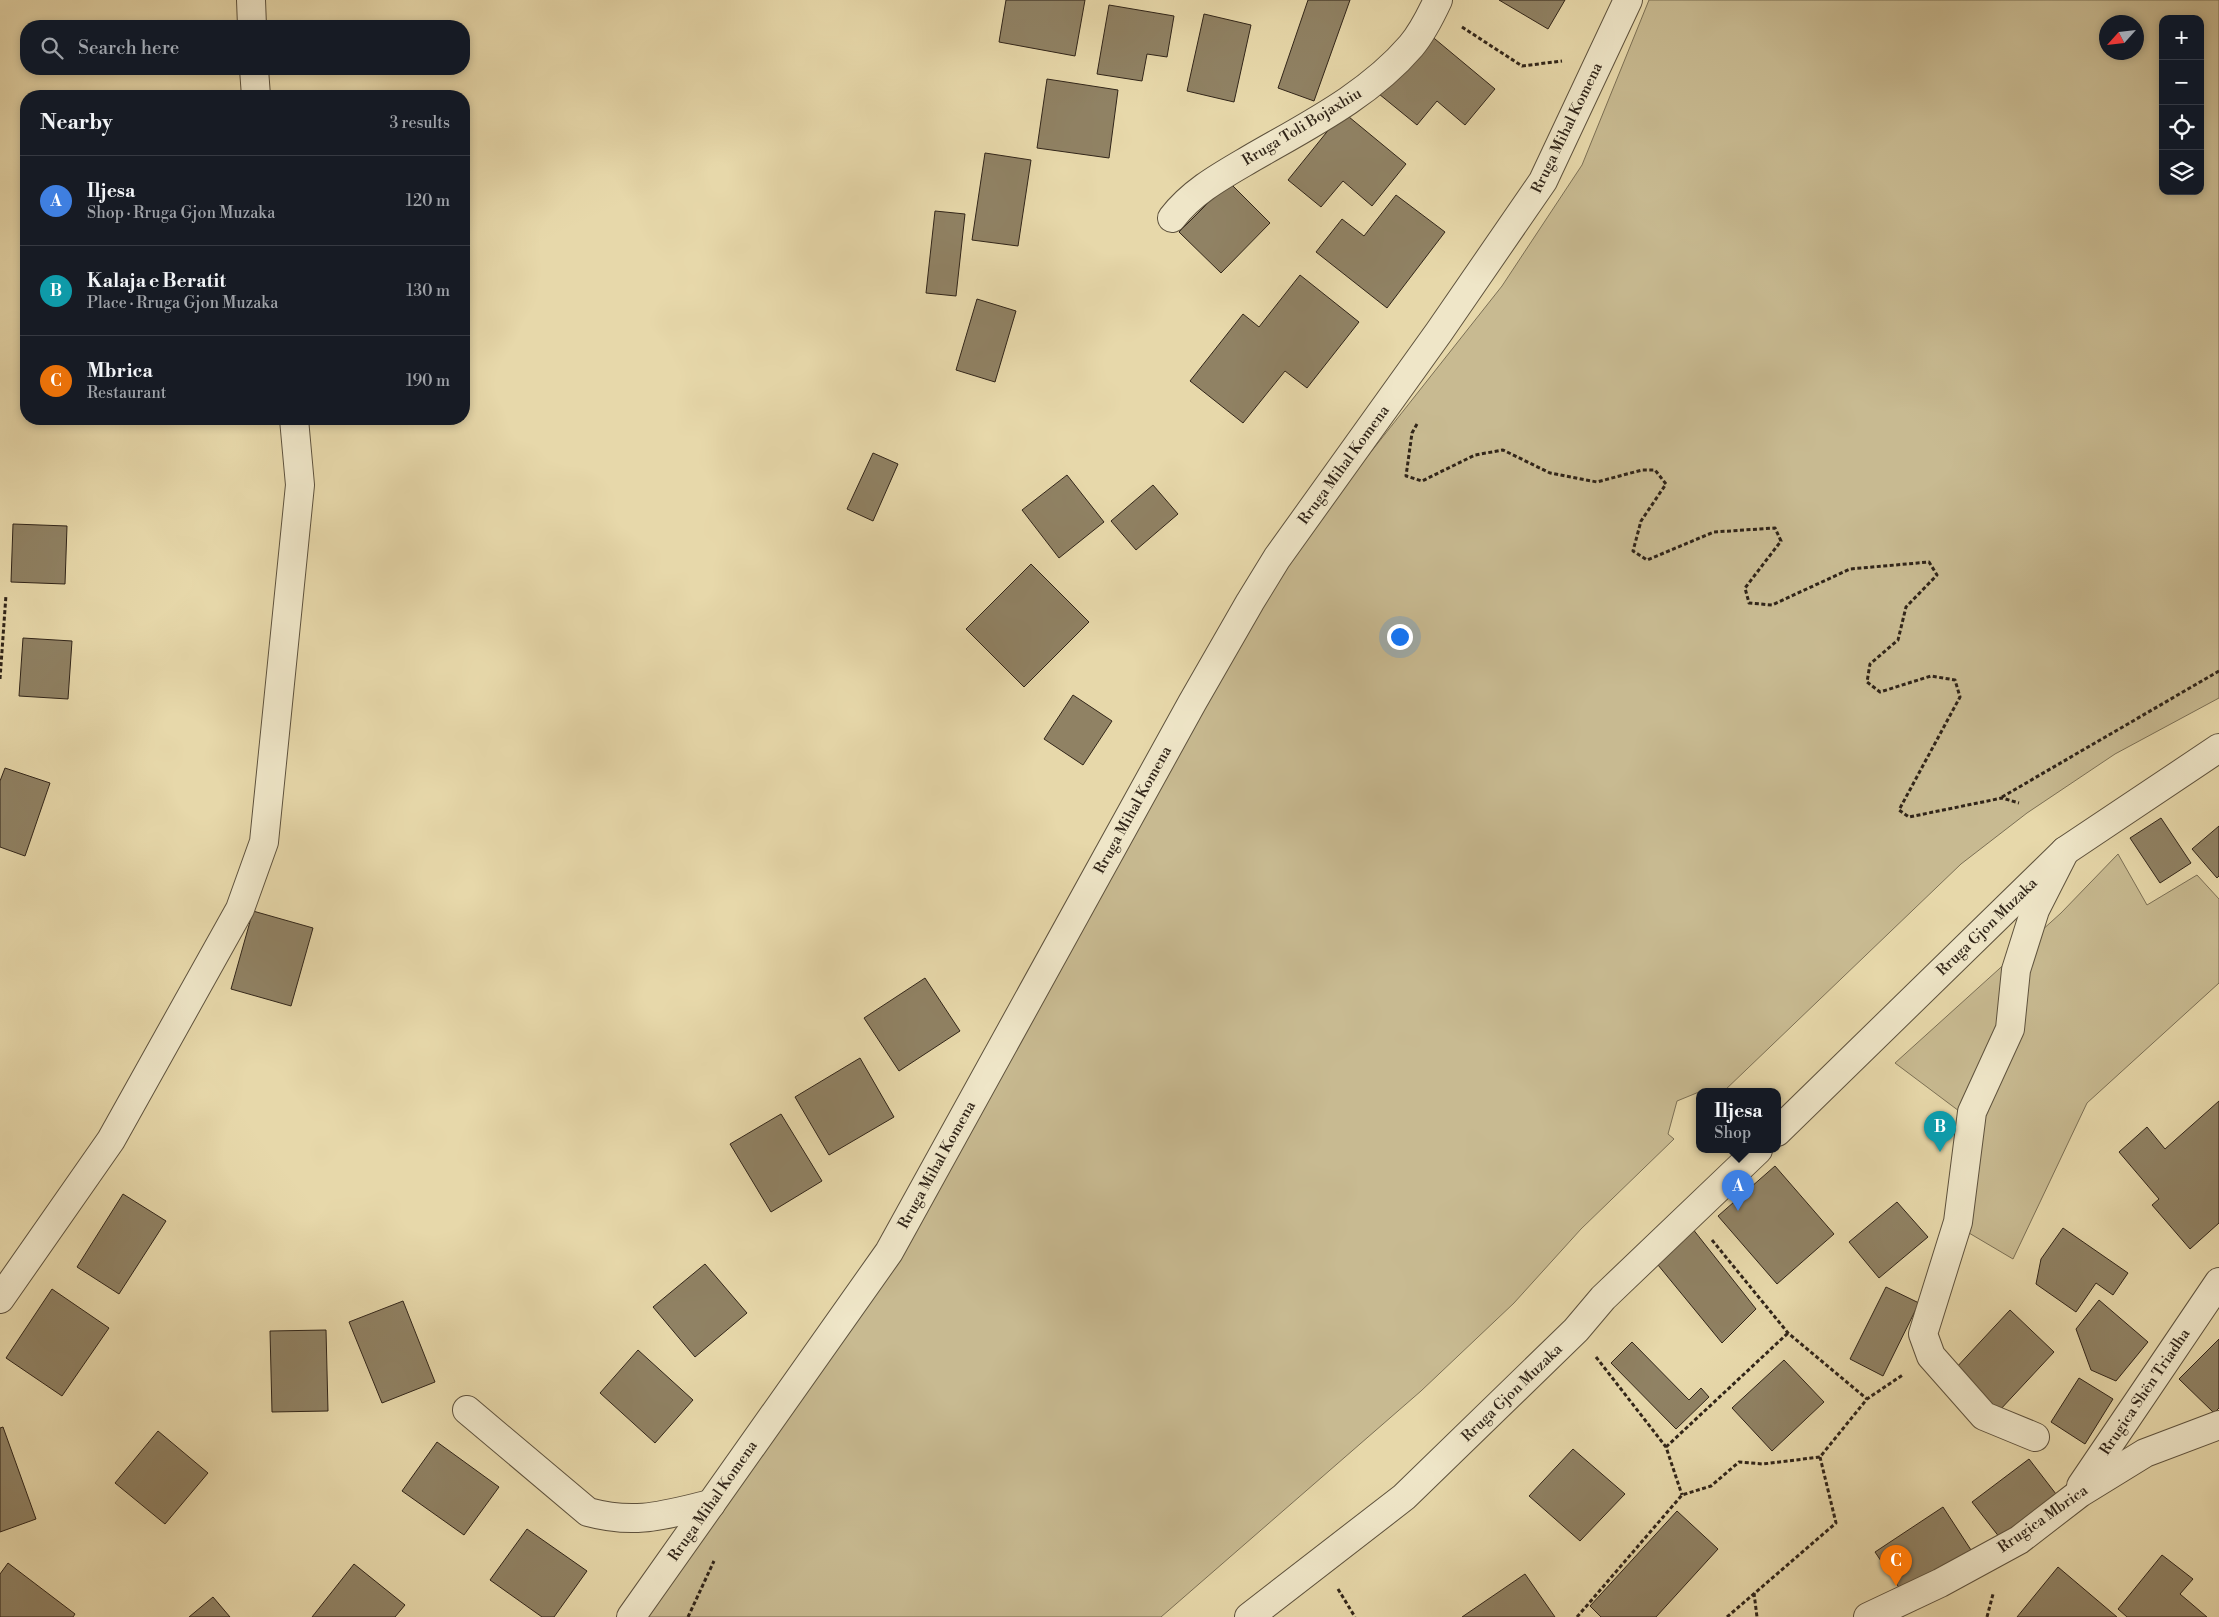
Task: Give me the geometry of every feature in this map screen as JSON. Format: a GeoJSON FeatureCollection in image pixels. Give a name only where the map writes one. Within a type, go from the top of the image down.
{"type":"FeatureCollection","features":[{"type":"Feature","properties":{"kind":"street"},"geometry":{"type":"LineString","coordinates":[[251,0],[252,20]]}},
{"type":"Feature","properties":{"kind":"street","name":"Rruga Mihal Komena"},"geometry":{"type":"LineString","coordinates":[[631,1617],[888,1252],[1192,703],[1276,558],[1439,332],[1543,181],[1628,0]]}},
{"type":"Feature","properties":{"kind":"street","name":"Rruga Toli Bojaxhiu"},"geometry":{"type":"LineString","coordinates":[[1172,218],[1185,202],[1210,182],[1350,101],[1386,72],[1413,45],[1436,4]]}},
{"type":"Feature","properties":{"kind":"street"},"geometry":{"type":"LineString","coordinates":[[254,75],[256,90]]}},
{"type":"Feature","properties":{"kind":"street"},"geometry":{"type":"LineString","coordinates":[[0,1299],[111,1140],[240,909],[264,842],[300,485],[295,425]]}},
{"type":"Feature","properties":{"kind":"street","name":"Rruga Gjon Muzaka"},"geometry":{"type":"LineString","coordinates":[[1781,1128],[2065,851],[2219,748]]}},
{"type":"Feature","properties":{"kind":"street"},"geometry":{"type":"LineString","coordinates":[[2035,1437],[1984,1416],[1931,1356],[1923,1334],[1958,1222],[1972,1112],[2010,1029],[2016,970],[2034,910],[2065,851]]}},
{"type":"Feature","properties":{"kind":"street","name":"Rruga Gjon Muzaka"},"geometry":{"type":"LineString","coordinates":[[1249,1617],[1404,1497],[1576,1330],[1603,1298],[1755,1153]]}},
{"type":"Feature","properties":{"kind":"street","name":"Rrugica Shën Triadha"},"geometry":{"type":"LineString","coordinates":[[2070,1501],[2219,1282]]}},
{"type":"Feature","properties":{"kind":"street"},"geometry":{"type":"LineString","coordinates":[[467,1410],[588,1512],[629,1519],[653,1518],[711,1504]]}},
{"type":"Feature","properties":{"kind":"street","name":"Rrugica Mbrica"},"geometry":{"type":"LineString","coordinates":[[1868,1617],[1940,1583],[2019,1540],[2102,1478],[2145,1453],[2219,1425]]}},
{"type":"Feature","properties":{"kind":"path"},"geometry":{"type":"LineString","coordinates":[[1436,4],[1522,66]]}},
{"type":"Feature","properties":{"kind":"path"},"geometry":{"type":"LineString","coordinates":[[1421,418],[1412,433],[1406,476],[1422,481],[1475,454],[1502,450],[1550,473],[1597,482],[1642,470],[1655,470],[1666,484],[1641,521],[1632,551],[1647,560],[1714,532],[1774,528],[1781,541],[1745,588],[1749,603],[1772,605],[1850,569],[1929,562],[1936,575],[1906,606],[1898,640],[1870,664],[1867,682],[1880,692],[1931,676],[1955,680],[1960,697],[1898,810],[1909,817],[2002,798],[2219,671]]}},
{"type":"Feature","properties":{"kind":"path"},"geometry":{"type":"LineString","coordinates":[[0,680],[6,596]]}},
{"type":"Feature","properties":{"kind":"path"},"geometry":{"type":"LineString","coordinates":[[2002,798],[2019,803]]}},
{"type":"Feature","properties":{"kind":"path"},"geometry":{"type":"LineString","coordinates":[[1691,1215],[1788,1333],[1867,1399]]}},
{"type":"Feature","properties":{"kind":"path"},"geometry":{"type":"LineString","coordinates":[[1576,1330],[1666,1447],[1682,1495]]}},
{"type":"Feature","properties":{"kind":"path"},"geometry":{"type":"LineString","coordinates":[[1666,1447],[1788,1333]]}},
{"type":"Feature","properties":{"kind":"path"},"geometry":{"type":"LineString","coordinates":[[1577,1617],[1682,1495],[1711,1486],[1738,1462],[1763,1464],[1820,1457],[1867,1399],[1931,1356]]}},
{"type":"Feature","properties":{"kind":"path"},"geometry":{"type":"LineString","coordinates":[[1727,1617],[1836,1522],[1820,1457]]}},
{"type":"Feature","properties":{"kind":"path"},"geometry":{"type":"LineString","coordinates":[[1754,1593],[1757,1617]]}},
{"type":"Feature","properties":{"kind":"shaded area"},"geometry":{"type":"Polygon","coordinates":[[[1649,0],[2219,0],[2219,698],[2115,754],[2027,813],[1961,864],[1727,1088],[1696,1088],[1696,1093],[1677,1101],[1668,1134],[1674,1139],[1581,1229],[1514,1303],[1421,1391],[1161,1617],[648,1617],[1165,779],[1271,588],[1340,491],[1502,286],[1582,165],[1649,0]]]}},
{"type":"Feature","properties":{"kind":"shaded area"},"geometry":{"type":"Polygon","coordinates":[[[2118,854],[2147,905],[2197,875],[2219,899],[2219,983],[2087,1103],[2013,1259],[1969,1233],[1979,1126],[1895,1063],[2061,913],[2118,854]]]}},
{"type":"Feature","properties":{"kind":"building"},"geometry":{"type":"Polygon","coordinates":[[[1006,0],[1085,0],[1075,56],[999,42],[1006,0]]]}},
{"type":"Feature","properties":{"kind":"building"},"geometry":{"type":"Polygon","coordinates":[[[1308,0],[1350,0],[1314,101],[1278,88],[1308,0]]]}},
{"type":"Feature","properties":{"kind":"building"},"geometry":{"type":"Polygon","coordinates":[[[1499,0],[1565,0],[1548,29],[1499,0]]]}},
{"type":"Feature","properties":{"kind":"building"},"geometry":{"type":"Polygon","coordinates":[[[1109,5],[1174,16],[1167,57],[1147,54],[1142,81],[1097,74],[1109,5]]]}},
{"type":"Feature","properties":{"kind":"building"},"geometry":{"type":"Polygon","coordinates":[[[1204,14],[1251,25],[1234,102],[1187,91],[1204,14]]]}},
{"type":"Feature","properties":{"kind":"building"},"geometry":{"type":"Polygon","coordinates":[[[1429,34],[1495,89],[1465,125],[1437,101],[1417,125],[1379,94],[1429,34]]]}},
{"type":"Feature","properties":{"kind":"building"},"geometry":{"type":"Polygon","coordinates":[[[1047,79],[1118,90],[1109,158],[1037,148],[1047,79]]]}},
{"type":"Feature","properties":{"kind":"building"},"geometry":{"type":"Polygon","coordinates":[[[1343,112],[1406,164],[1372,206],[1343,181],[1321,207],[1288,180],[1343,112]]]}},
{"type":"Feature","properties":{"kind":"building"},"geometry":{"type":"Polygon","coordinates":[[[985,153],[1031,160],[1018,246],[972,240],[985,153]]]}},
{"type":"Feature","properties":{"kind":"building"},"geometry":{"type":"Polygon","coordinates":[[[1229,182],[1270,223],[1221,273],[1179,232],[1229,182]]]}},
{"type":"Feature","properties":{"kind":"building"},"geometry":{"type":"Polygon","coordinates":[[[1396,195],[1445,232],[1387,308],[1316,252],[1342,219],[1364,236],[1396,195]]]}},
{"type":"Feature","properties":{"kind":"building"},"geometry":{"type":"Polygon","coordinates":[[[935,211],[965,214],[956,296],[926,293],[935,211]]]}},
{"type":"Feature","properties":{"kind":"building"},"geometry":{"type":"Polygon","coordinates":[[[1300,275],[1359,322],[1307,388],[1285,371],[1243,423],[1190,381],[1243,314],[1259,327],[1300,275]]]}},
{"type":"Feature","properties":{"kind":"building"},"geometry":{"type":"Polygon","coordinates":[[[977,299],[1016,311],[995,382],[956,370],[977,299]]]}},
{"type":"Feature","properties":{"kind":"building"},"geometry":{"type":"Polygon","coordinates":[[[873,453],[898,464],[873,521],[847,509],[873,453]]]}},
{"type":"Feature","properties":{"kind":"building"},"geometry":{"type":"Polygon","coordinates":[[[1067,475],[1104,522],[1059,558],[1022,510],[1067,475]]]}},
{"type":"Feature","properties":{"kind":"building"},"geometry":{"type":"Polygon","coordinates":[[[1153,485],[1178,514],[1136,550],[1111,521],[1153,485]]]}},
{"type":"Feature","properties":{"kind":"building"},"geometry":{"type":"Polygon","coordinates":[[[13,524],[67,526],[65,584],[11,582],[13,524]]]}},
{"type":"Feature","properties":{"kind":"building"},"geometry":{"type":"Polygon","coordinates":[[[1031,564],[1089,622],[1024,687],[966,629],[1031,564]]]}},
{"type":"Feature","properties":{"kind":"building"},"geometry":{"type":"Polygon","coordinates":[[[23,638],[72,641],[68,699],[19,696],[23,638]]]}},
{"type":"Feature","properties":{"kind":"building"},"geometry":{"type":"Polygon","coordinates":[[[1073,695],[1112,721],[1083,765],[1044,739],[1073,695]]]}},
{"type":"Feature","properties":{"kind":"building"},"geometry":{"type":"Polygon","coordinates":[[[5,768],[50,783],[25,856],[0,847],[0,781],[5,768]]]}},
{"type":"Feature","properties":{"kind":"building"},"geometry":{"type":"Polygon","coordinates":[[[2161,818],[2191,863],[2160,883],[2130,838],[2161,818]]]}},
{"type":"Feature","properties":{"kind":"building"},"geometry":{"type":"Polygon","coordinates":[[[2219,826],[2219,876],[2217,878],[2192,849],[2219,826]]]}},
{"type":"Feature","properties":{"kind":"building"},"geometry":{"type":"Polygon","coordinates":[[[253,911],[313,928],[291,1006],[231,989],[253,911]]]}},
{"type":"Feature","properties":{"kind":"building"},"geometry":{"type":"Polygon","coordinates":[[[925,978],[960,1031],[899,1071],[864,1018],[925,978]]]}},
{"type":"Feature","properties":{"kind":"building"},"geometry":{"type":"Polygon","coordinates":[[[860,1058],[894,1117],[829,1155],[795,1097],[860,1058]]]}},
{"type":"Feature","properties":{"kind":"building"},"geometry":{"type":"Polygon","coordinates":[[[2219,1101],[2219,1223],[2190,1249],[2152,1205],[2159,1199],[2119,1152],[2147,1127],[2165,1149],[2219,1101]]]}},
{"type":"Feature","properties":{"kind":"building"},"geometry":{"type":"Polygon","coordinates":[[[781,1114],[822,1181],[771,1212],[730,1144],[781,1114]]]}},
{"type":"Feature","properties":{"kind":"building"},"geometry":{"type":"Polygon","coordinates":[[[1775,1166],[1834,1234],[1777,1284],[1718,1216],[1775,1166]]]}},
{"type":"Feature","properties":{"kind":"building"},"geometry":{"type":"Polygon","coordinates":[[[123,1194],[166,1221],[119,1294],[77,1267],[123,1194]]]}},
{"type":"Feature","properties":{"kind":"building"},"geometry":{"type":"Polygon","coordinates":[[[1897,1202],[1928,1237],[1879,1278],[1849,1242],[1897,1202]]]}},
{"type":"Feature","properties":{"kind":"building"},"geometry":{"type":"Polygon","coordinates":[[[1692,1228],[1756,1309],[1722,1343],[1658,1265],[1692,1228]]]}},
{"type":"Feature","properties":{"kind":"building"},"geometry":{"type":"Polygon","coordinates":[[[2063,1228],[2128,1273],[2113,1295],[2096,1283],[2076,1312],[2036,1284],[2041,1259],[2063,1228]]]}},
{"type":"Feature","properties":{"kind":"building"},"geometry":{"type":"Polygon","coordinates":[[[705,1264],[747,1313],[695,1357],[653,1307],[705,1264]]]}},
{"type":"Feature","properties":{"kind":"building"},"geometry":{"type":"Polygon","coordinates":[[[1886,1287],[1919,1303],[1883,1376],[1850,1359],[1886,1287]]]}},
{"type":"Feature","properties":{"kind":"building"},"geometry":{"type":"Polygon","coordinates":[[[52,1289],[109,1328],[62,1396],[6,1358],[52,1289]]]}},
{"type":"Feature","properties":{"kind":"building"},"geometry":{"type":"Polygon","coordinates":[[[2099,1300],[2148,1342],[2116,1381],[2091,1370],[2076,1329],[2099,1300]]]}},
{"type":"Feature","properties":{"kind":"building"},"geometry":{"type":"Polygon","coordinates":[[[403,1301],[435,1382],[382,1403],[349,1322],[403,1301]]]}},
{"type":"Feature","properties":{"kind":"building"},"geometry":{"type":"Polygon","coordinates":[[[2010,1310],[2054,1352],[1999,1411],[1954,1370],[2010,1310]]]}},
{"type":"Feature","properties":{"kind":"building"},"geometry":{"type":"Polygon","coordinates":[[[326,1330],[328,1411],[272,1412],[270,1331],[326,1330]]]}},
{"type":"Feature","properties":{"kind":"building"},"geometry":{"type":"Polygon","coordinates":[[[2219,1339],[2219,1408],[2214,1413],[2179,1379],[2219,1339]]]}},
{"type":"Feature","properties":{"kind":"building"},"geometry":{"type":"Polygon","coordinates":[[[1632,1342],[1689,1400],[1701,1388],[1709,1397],[1676,1429],[1611,1363],[1632,1342]]]}},
{"type":"Feature","properties":{"kind":"building"},"geometry":{"type":"Polygon","coordinates":[[[638,1350],[693,1400],[655,1443],[600,1393],[638,1350]]]}},
{"type":"Feature","properties":{"kind":"building"},"geometry":{"type":"Polygon","coordinates":[[[1784,1360],[1824,1402],[1772,1451],[1732,1408],[1784,1360]]]}},
{"type":"Feature","properties":{"kind":"building"},"geometry":{"type":"Polygon","coordinates":[[[2079,1378],[2113,1399],[2085,1444],[2051,1422],[2079,1378]]]}},
{"type":"Feature","properties":{"kind":"building"},"geometry":{"type":"Polygon","coordinates":[[[3,1427],[36,1519],[0,1532],[0,1428],[3,1427]]]}},
{"type":"Feature","properties":{"kind":"building"},"geometry":{"type":"Polygon","coordinates":[[[158,1431],[208,1473],[165,1524],[115,1483],[158,1431]]]}},
{"type":"Feature","properties":{"kind":"building"},"geometry":{"type":"Polygon","coordinates":[[[437,1442],[499,1487],[464,1535],[402,1491],[437,1442]]]}},
{"type":"Feature","properties":{"kind":"building"},"geometry":{"type":"Polygon","coordinates":[[[1573,1449],[1625,1494],[1580,1541],[1529,1496],[1573,1449]]]}},
{"type":"Feature","properties":{"kind":"building"},"geometry":{"type":"Polygon","coordinates":[[[2029,1459],[2056,1494],[2000,1538],[1972,1502],[2029,1459]]]}},
{"type":"Feature","properties":{"kind":"building"},"geometry":{"type":"Polygon","coordinates":[[[1943,1507],[1971,1550],[1904,1595],[1875,1552],[1943,1507]]]}},
{"type":"Feature","properties":{"kind":"building"},"geometry":{"type":"Polygon","coordinates":[[[1677,1511],[1718,1549],[1656,1617],[1601,1617],[1590,1606],[1677,1511]]]}},
{"type":"Feature","properties":{"kind":"building"},"geometry":{"type":"Polygon","coordinates":[[[527,1529],[587,1571],[554,1617],[542,1617],[490,1580],[527,1529]]]}},
{"type":"Feature","properties":{"kind":"building"},"geometry":{"type":"Polygon","coordinates":[[[2162,1555],[2193,1579],[2180,1594],[2207,1617],[2127,1617],[2118,1609],[2162,1555]]]}},
{"type":"Feature","properties":{"kind":"building"},"geometry":{"type":"Polygon","coordinates":[[[8,1563],[75,1614],[73,1617],[0,1617],[0,1574],[8,1563]]]}},
{"type":"Feature","properties":{"kind":"building"},"geometry":{"type":"Polygon","coordinates":[[[354,1564],[405,1605],[395,1617],[312,1617],[354,1564]]]}},
{"type":"Feature","properties":{"kind":"building"},"geometry":{"type":"Polygon","coordinates":[[[2058,1567],[2117,1617],[2017,1617],[2058,1567]]]}},
{"type":"Feature","properties":{"kind":"building"},"geometry":{"type":"Polygon","coordinates":[[[1525,1574],[1555,1617],[1462,1617],[1525,1574]]]}},
{"type":"Feature","properties":{"kind":"building"},"geometry":{"type":"Polygon","coordinates":[[[213,1597],[230,1617],[189,1617],[213,1597]]]}},
{"type":"Feature","properties":{"kind":"place","name":"Kalaja e Beratit"},"geometry":{"type":"Point","coordinates":[1940,1152]}},
{"type":"Feature","properties":{"kind":"place","name":"Iljesa"},"geometry":{"type":"Point","coordinates":[1738,1211]}},
{"type":"Feature","properties":{"kind":"place","name":"Mbrica"},"geometry":{"type":"Point","coordinates":[1896,1586]}}]}
